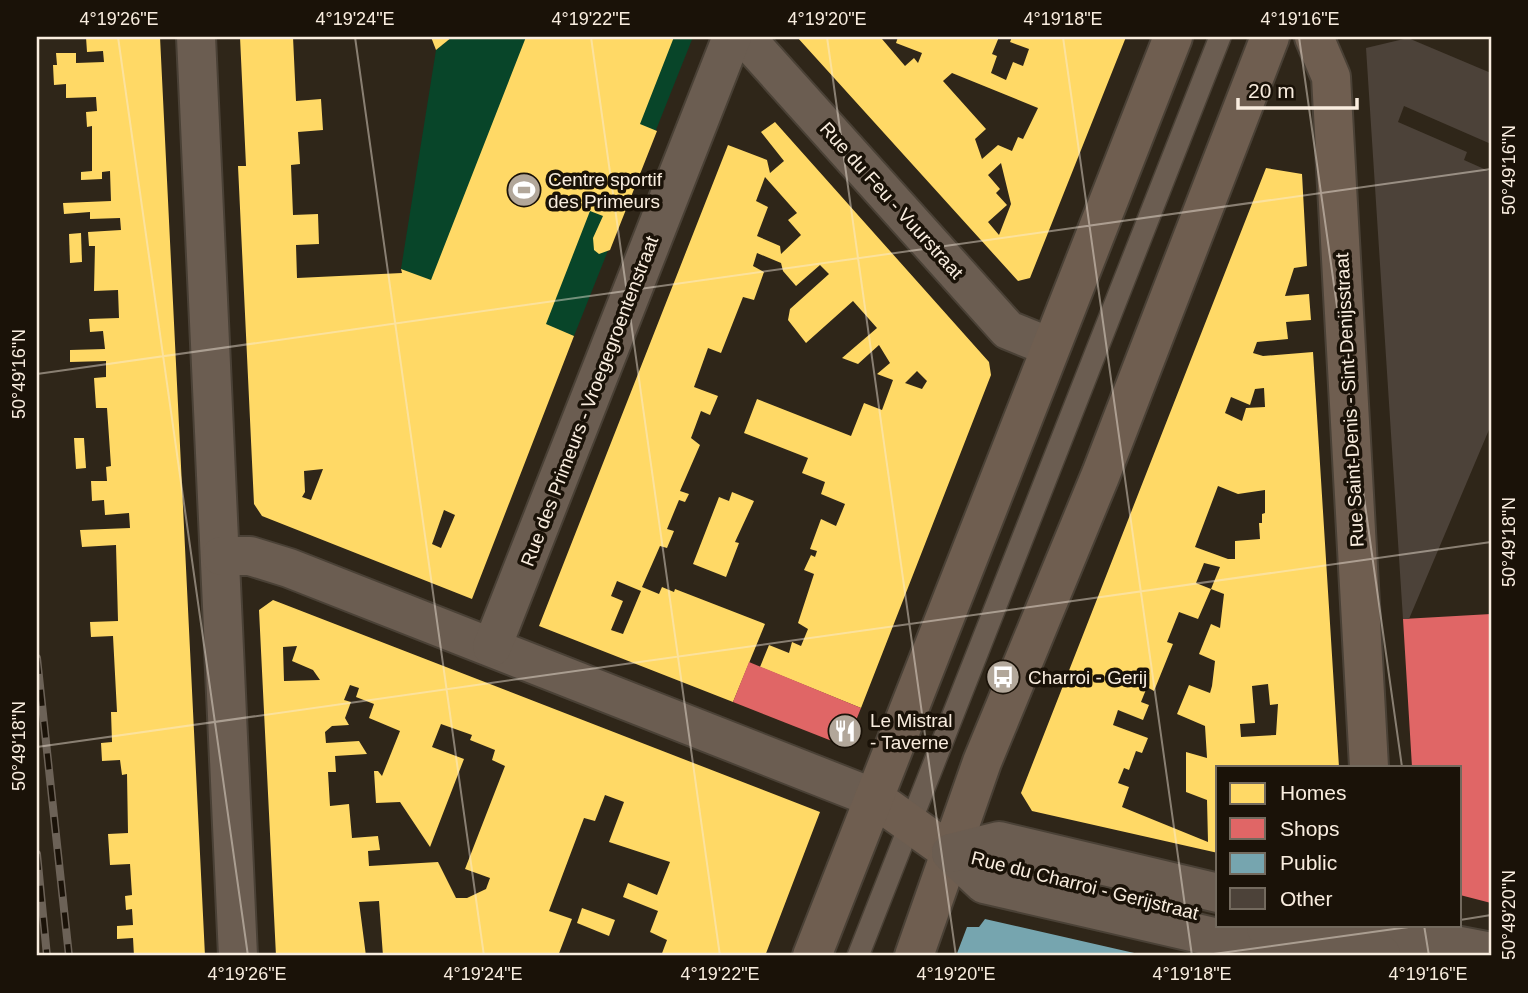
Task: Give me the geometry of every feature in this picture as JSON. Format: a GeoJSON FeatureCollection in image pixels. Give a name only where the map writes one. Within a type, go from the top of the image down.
{"type":"FeatureCollection","features":[{"type":"Feature","properties":{"kind":"main road"},"geometry":{"type":"LineString","coordinates":[[812,956],[1173,37]]}},
{"type":"Feature","properties":{"kind":"main road"},"geometry":{"type":"LineString","coordinates":[[914,956],[982,762],[1101,474],[1270,37]]}},
{"type":"Feature","properties":{"kind":"main road","name":"Rue Saint-Denis - Sint-Denijsstraat"},"geometry":{"type":"LineString","coordinates":[[1314,37],[1331,77],[1369,766]]}},
{"type":"Feature","properties":{"kind":"main road","name":"Rue du Charroi - Gerijstraat"},"geometry":{"type":"LineString","coordinates":[[874,798],[951,853]]}},
{"type":"Feature","properties":{"kind":"street"},"geometry":{"type":"LineString","coordinates":[[196,37],[238,956]]}},
{"type":"Feature","properties":{"kind":"street","name":"Rue des Primeurs - Vroegegroentenstraat"},"geometry":{"type":"LineString","coordinates":[[492,647],[732,37]]}},
{"type":"Feature","properties":{"kind":"street","name":"Rue du Feu - Vuurstraat"},"geometry":{"type":"LineString","coordinates":[[745,37],[1008,330],[1050,347]]}},
{"type":"Feature","properties":{"kind":"street"},"geometry":{"type":"LineString","coordinates":[[221,556],[250,556],[289,568],[874,798]]}},
{"type":"Feature","properties":{"kind":"street","name":"Rue du Charroi - Gerijstraat"},"geometry":{"type":"LineString","coordinates":[[951,853],[999,841],[1216,893]]}},
{"type":"Feature","properties":{"kind":"street","name":"Rue du Charroi - Gerijstraat"},"geometry":{"type":"LineString","coordinates":[[951,853],[1216,918]]}},
{"type":"Feature","properties":{"kind":"street","name":"Rue du Charroi - Gerijstraat"},"geometry":{"type":"LineString","coordinates":[[951,853],[984,884],[1296,956]]}},
{"type":"Feature","properties":{"kind":"street"},"geometry":{"type":"LineString","coordinates":[[1264,926],[1373,934],[1491,951]]}},
{"type":"Feature","properties":{"kind":"lane"},"geometry":{"type":"LineString","coordinates":[[858,956],[1220,37]]}},
{"type":"Feature","properties":{"kind":"green space","name":"Centre sportif des Primeurs"},"geometry":{"type":"Polygon","coordinates":[[[452,37],[693,37],[574,336],[401,269],[436,50],[452,37]]]}},
{"type":"Feature","properties":{"kind":"building: Homes"},"geometry":{"type":"Polygon","coordinates":[[[86,37],[160,37],[205,956],[134,956],[133,938],[117,939],[117,926],[133,925],[132,909],[126,910],[125,896],[132,895],[130,864],[110,865],[108,834],[128,833],[127,774],[122,775],[120,760],[102,761],[101,743],[112,742],[111,712],[117,712],[113,636],[91,637],[90,622],[118,621],[116,545],[82,547],[80,530],[130,528],[129,513],[105,515],[104,500],[92,501],[91,481],[107,481],[106,467],[111,466],[107,408],[96,408],[94,378],[106,377],[106,361],[70,362],[70,350],[105,349],[103,331],[90,332],[89,319],[119,318],[118,290],[94,291],[95,246],[89,246],[88,232],[121,230],[120,218],[90,219],[90,212],[64,214],[63,203],[111,201],[110,171],[102,172],[102,179],[81,180],[81,172],[92,171],[92,126],[87,127],[86,112],[97,111],[96,97],[66,98],[66,84],[54,85],[53,65],[57,65],[56,53],[76,53],[76,63],[104,62],[103,51],[87,52],[86,37]]]}},
{"type":"Feature","properties":{"kind":"building: Homes"},"geometry":{"type":"Polygon","coordinates":[[[240,37],[293,37],[296,101],[321,99],[323,130],[298,132],[300,164],[291,165],[293,215],[318,214],[319,244],[296,245],[297,278],[402,273],[401,269],[431,280],[526,37],[674,37],[640,124],[657,131],[610,250],[599,254],[594,250],[593,238],[603,216],[590,211],[546,324],[574,336],[472,599],[262,516],[254,504],[238,166],[246,166],[240,37]],[[323,469],[304,471],[305,492],[302,497],[311,500],[323,469]],[[444,510],[432,544],[441,548],[455,515],[444,510]]]}},
{"type":"Feature","properties":{"kind":"building: Homes"},"geometry":{"type":"Polygon","coordinates":[[[431,37],[452,37],[436,50],[431,37]]]}},
{"type":"Feature","properties":{"kind":"building: Homes"},"geometry":{"type":"Polygon","coordinates":[[[797,37],[885,37],[882,39],[905,66],[914,58],[918,63],[922,53],[896,43],[898,37],[999,37],[992,54],[997,56],[991,73],[1006,80],[1013,62],[1023,66],[1029,49],[1010,42],[1012,37],[1126,37],[1030,278],[1018,281],[797,37]],[[952,73],[943,81],[986,129],[975,139],[982,159],[998,145],[1012,151],[1018,137],[1023,139],[1038,108],[952,73]],[[1001,163],[988,175],[1000,189],[996,193],[1007,205],[988,222],[999,235],[1011,204],[1001,163]]]}},
{"type":"Feature","properties":{"kind":"building: Homes"},"geometry":{"type":"Polygon","coordinates":[[[775,122],[989,362],[991,375],[861,708],[760,667],[769,645],[789,653],[792,642],[801,646],[808,629],[798,623],[814,574],[804,570],[811,555],[815,557],[817,551],[810,549],[821,519],[836,526],[845,504],[821,494],[825,482],[802,473],[808,458],[744,433],[757,399],[851,436],[864,403],[882,410],[893,380],[877,374],[890,363],[879,345],[858,364],[842,358],[877,328],[853,301],[806,343],[788,320],[790,309],[829,274],[820,265],[796,286],[783,271],[781,263],[757,253],[753,266],[764,272],[754,300],[743,297],[721,353],[708,348],[694,387],[718,396],[710,415],[701,411],[691,438],[700,445],[680,491],[689,494],[685,502],[679,500],[667,529],[674,531],[667,548],[660,546],[642,587],[659,594],[662,587],[674,592],[675,589],[765,624],[733,702],[539,626],[728,145],[767,160],[770,173],[784,161],[761,132],[775,122]],[[765,177],[756,201],[768,207],[757,236],[780,246],[781,254],[801,235],[788,220],[797,213],[765,177]],[[917,371],[905,383],[922,389],[927,381],[917,371]],[[617,581],[611,596],[623,601],[611,630],[623,634],[641,591],[617,581]]]}},
{"type":"Feature","properties":{"kind":"building: Homes"},"geometry":{"type":"Polygon","coordinates":[[[1266,168],[1302,174],[1307,266],[1294,268],[1285,296],[1309,294],[1311,320],[1286,322],[1288,339],[1257,342],[1253,353],[1263,356],[1313,352],[1339,766],[1216,766],[1216,853],[1032,811],[1021,793],[1266,168]],[[1264,388],[1255,389],[1250,405],[1231,397],[1225,413],[1242,421],[1246,408],[1265,407],[1264,388]],[[1218,486],[1195,547],[1235,559],[1235,541],[1260,539],[1259,523],[1262,523],[1262,514],[1265,513],[1265,490],[1238,494],[1218,486]],[[1204,563],[1196,583],[1211,589],[1220,567],[1204,563]],[[1211,589],[1198,619],[1179,612],[1167,642],[1173,644],[1154,691],[1147,687],[1141,702],[1149,705],[1143,720],[1118,710],[1113,725],[1148,738],[1142,753],[1136,751],[1129,770],[1124,768],[1118,783],[1129,787],[1122,807],[1208,842],[1207,800],[1186,792],[1186,752],[1207,758],[1205,726],[1177,714],[1189,685],[1210,693],[1215,661],[1199,654],[1211,624],[1220,628],[1224,594],[1211,589]],[[1268,684],[1252,686],[1255,723],[1240,724],[1241,737],[1276,735],[1278,704],[1270,705],[1268,684]]]}},
{"type":"Feature","properties":{"kind":"building: Homes"},"geometry":{"type":"Polygon","coordinates":[[[81,233],[82,262],[70,263],[69,234],[81,233]]]}},
{"type":"Feature","properties":{"kind":"building: Homes"},"geometry":{"type":"Polygon","coordinates":[[[74,438],[84,438],[86,468],[76,469],[74,438]]]}},
{"type":"Feature","properties":{"kind":"building: Homes"},"geometry":{"type":"Polygon","coordinates":[[[732,492],[754,501],[735,542],[739,543],[726,577],[693,564],[719,497],[729,501],[732,492]]]}},
{"type":"Feature","properties":{"kind":"building: Homes"},"geometry":{"type":"Polygon","coordinates":[[[273,600],[820,812],[765,956],[661,956],[667,940],[650,932],[658,911],[623,897],[628,883],[657,895],[670,862],[609,842],[624,802],[605,795],[595,821],[584,818],[549,911],[572,919],[558,956],[383,956],[379,901],[359,902],[366,956],[276,956],[259,610],[273,600]],[[297,646],[283,647],[284,681],[320,680],[313,670],[292,661],[297,646]],[[350,685],[344,700],[351,702],[345,718],[349,725],[332,726],[325,732],[326,743],[359,741],[367,754],[335,756],[336,772],[328,772],[330,806],[349,804],[352,838],[378,836],[380,850],[368,851],[369,866],[438,862],[456,898],[467,898],[486,889],[490,878],[465,869],[505,766],[492,760],[495,750],[470,740],[472,735],[441,724],[432,747],[464,759],[430,847],[400,802],[376,803],[374,771],[378,771],[382,776],[400,731],[369,718],[374,704],[356,697],[359,688],[350,685]]]}},
{"type":"Feature","properties":{"kind":"building: Homes"},"geometry":{"type":"Polygon","coordinates":[[[582,908],[615,920],[609,936],[577,923],[582,908]]]}},
{"type":"Feature","properties":{"kind":"building: Shops"},"geometry":{"type":"Polygon","coordinates":[[[1491,614],[1491,903],[1462,896],[1462,766],[1412,766],[1403,619],[1491,614]]]}},
{"type":"Feature","properties":{"kind":"building: Shops"},"geometry":{"type":"Polygon","coordinates":[[[749,662],[861,708],[849,738],[837,743],[733,702],[749,662]]]}},
{"type":"Feature","properties":{"kind":"building: Public"},"geometry":{"type":"Polygon","coordinates":[[[985,919],[1143,955],[956,956],[967,927],[979,927],[985,919]]]}},
{"type":"Feature","properties":{"kind":"building: Other"},"geometry":{"type":"Polygon","coordinates":[[[1408,38],[1491,73],[1491,144],[1404,106],[1398,122],[1467,152],[1464,160],[1491,172],[1491,425],[1409,619],[1403,619],[1366,48],[1408,38]]]}},
{"type":"Feature","properties":{"kind":"railway"},"geometry":{"type":"LineString","coordinates":[[37,658],[69,956]]}},
{"type":"Feature","properties":{"kind":"railway"},"geometry":{"type":"LineString","coordinates":[[37,854],[47,956]]}},
{"type":"Feature","properties":{"kind":"place","name":"Centre sportif des Primeurs"},"geometry":{"type":"Point","coordinates":[524,190]}},
{"type":"Feature","properties":{"kind":"place","name":"Charroi - Gerij"},"geometry":{"type":"Point","coordinates":[1003,677]}},
{"type":"Feature","properties":{"kind":"place","name":"Le Mistral - Taverne"},"geometry":{"type":"Point","coordinates":[845,731]}}]}
